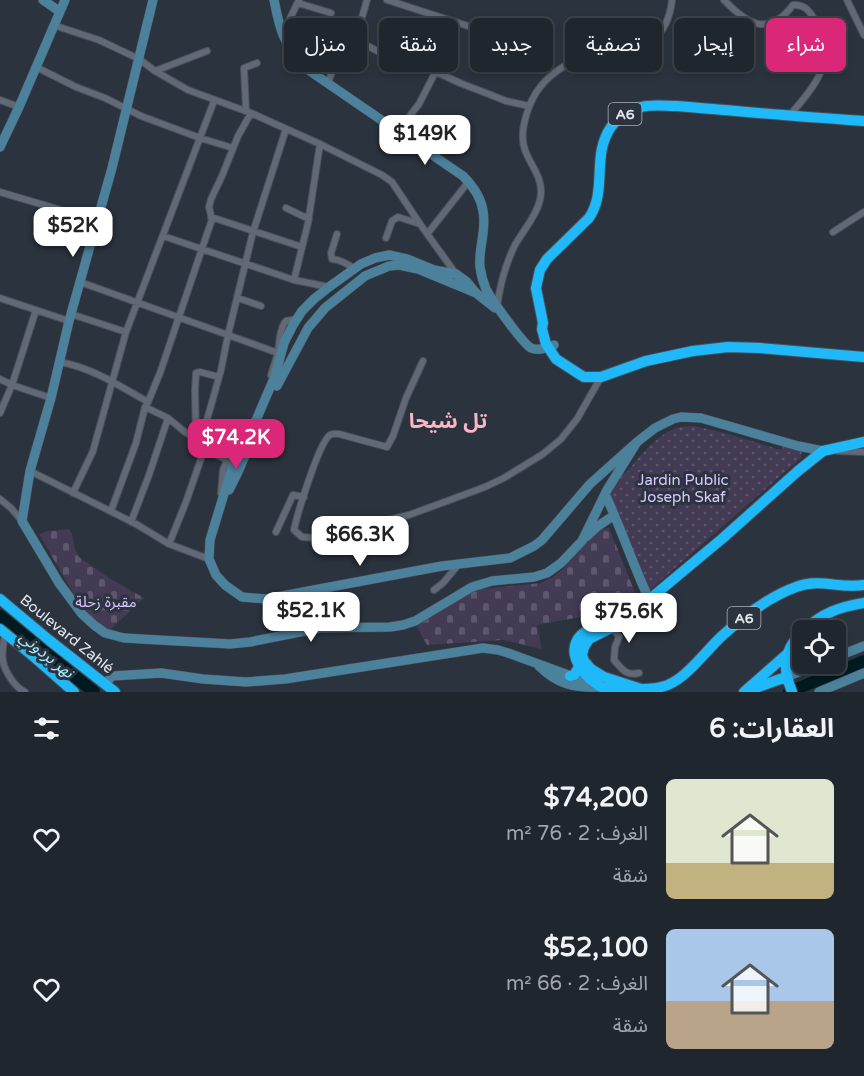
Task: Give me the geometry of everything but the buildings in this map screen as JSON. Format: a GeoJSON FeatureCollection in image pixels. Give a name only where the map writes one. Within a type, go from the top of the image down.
{"type":"FeatureCollection","features":[{"type":"Feature","properties":{"kind":"highway","name":"A6"},"geometry":{"type":"LineString","coordinates":[[601,377],[585,376],[565,366],[561,356],[549,344],[536,288],[540,270],[547,259],[594,212],[597,203],[598,170],[605,136],[619,117],[641,107],[661,105],[864,121]]}},
{"type":"Feature","properties":{"kind":"highway"},"geometry":{"type":"LineString","coordinates":[[601,377],[646,361],[693,351],[728,347],[864,357]]}},
{"type":"Feature","properties":{"kind":"highway"},"geometry":{"type":"LineString","coordinates":[[598,680],[582,655],[589,639],[621,623],[823,451],[864,442]]}},
{"type":"Feature","properties":{"kind":"highway","name":"A6"},"geometry":{"type":"LineString","coordinates":[[579,667],[598,680],[641,689],[665,687],[677,681],[741,620],[790,589],[819,582],[850,587],[864,585]]}},
{"type":"Feature","properties":{"kind":"highway","name":"Boulevard Zahlé"},"geometry":{"type":"LineString","coordinates":[[0,599],[115,692]]}},
{"type":"Feature","properties":{"kind":"highway"},"geometry":{"type":"LineString","coordinates":[[817,620],[832,611],[864,603]]}},
{"type":"Feature","properties":{"kind":"highway"},"geometry":{"type":"LineString","coordinates":[[570,676],[574,675],[579,667],[574,652],[580,636],[610,620],[628,616]]}},
{"type":"Feature","properties":{"kind":"highway"},"geometry":{"type":"LineString","coordinates":[[2,631],[74,692]]}},
{"type":"Feature","properties":{"kind":"highway"},"geometry":{"type":"LineString","coordinates":[[744,692],[786,655],[792,645]]}},
{"type":"Feature","properties":{"kind":"highway"},"geometry":{"type":"LineString","coordinates":[[744,692],[789,684],[786,655]]}},
{"type":"Feature","properties":{"kind":"street"},"geometry":{"type":"LineString","coordinates":[[43,0],[59,11]]}},
{"type":"Feature","properties":{"kind":"street"},"geometry":{"type":"LineString","coordinates":[[0,147],[65,0]]}},
{"type":"Feature","properties":{"kind":"street"},"geometry":{"type":"LineString","coordinates":[[22,521],[30,471],[127,109],[153,0]]}},
{"type":"Feature","properties":{"kind":"street"},"geometry":{"type":"LineString","coordinates":[[274,0],[282,35],[304,66],[469,182],[476,191],[483,212],[480,265],[487,291],[528,346],[535,350],[549,344]]}},
{"type":"Feature","properties":{"kind":"street"},"geometry":{"type":"LineString","coordinates":[[362,18],[367,0]]}},
{"type":"Feature","properties":{"kind":"street"},"geometry":{"type":"LineString","coordinates":[[387,0],[470,27]]}},
{"type":"Feature","properties":{"kind":"street"},"geometry":{"type":"LineString","coordinates":[[499,310],[502,280],[508,260],[537,209],[541,195],[539,179],[522,141],[529,106],[540,87],[565,66],[585,57],[640,46],[655,38],[669,19],[672,0]]}},
{"type":"Feature","properties":{"kind":"street"},"geometry":{"type":"LineString","coordinates":[[724,0],[745,18],[758,24],[772,24],[780,20],[793,5],[806,8],[817,22],[822,32],[825,49],[822,72],[809,92],[788,116]]}},
{"type":"Feature","properties":{"kind":"street"},"geometry":{"type":"LineString","coordinates":[[847,0],[864,35]]}},
{"type":"Feature","properties":{"kind":"street"},"geometry":{"type":"LineString","coordinates":[[282,35],[298,2],[331,13]]}},
{"type":"Feature","properties":{"kind":"street"},"geometry":{"type":"LineString","coordinates":[[53,25],[99,40],[139,59],[188,90],[249,112],[320,144],[392,182],[456,274],[476,293]]}},
{"type":"Feature","properties":{"kind":"street"},"geometry":{"type":"LineString","coordinates":[[155,71],[207,51]]}},
{"type":"Feature","properties":{"kind":"street"},"geometry":{"type":"LineString","coordinates":[[111,511],[210,228],[211,217],[208,207],[249,112],[244,68],[257,63]]}},
{"type":"Feature","properties":{"kind":"street"},"geometry":{"type":"LineString","coordinates":[[36,68],[141,116],[233,148]]}},
{"type":"Feature","properties":{"kind":"street"},"geometry":{"type":"LineString","coordinates":[[328,83],[332,72]]}},
{"type":"Feature","properties":{"kind":"street"},"geometry":{"type":"LineString","coordinates":[[398,131],[419,104],[435,72]]}},
{"type":"Feature","properties":{"kind":"street"},"geometry":{"type":"LineString","coordinates":[[438,72],[506,101],[529,106]]}},
{"type":"Feature","properties":{"kind":"street"},"geometry":{"type":"LineString","coordinates":[[0,100],[19,107]]}},
{"type":"Feature","properties":{"kind":"street"},"geometry":{"type":"LineString","coordinates":[[73,493],[93,452],[126,332],[214,101]]}},
{"type":"Feature","properties":{"kind":"street"},"geometry":{"type":"LineString","coordinates":[[198,439],[219,377],[253,231],[286,129]]}},
{"type":"Feature","properties":{"kind":"street"},"geometry":{"type":"LineString","coordinates":[[294,280],[309,219],[320,144]]}},
{"type":"Feature","properties":{"kind":"street"},"geometry":{"type":"LineString","coordinates":[[428,233],[469,182]]}},
{"type":"Feature","properties":{"kind":"street"},"geometry":{"type":"LineString","coordinates":[[0,192],[98,220]]}},
{"type":"Feature","properties":{"kind":"street"},"geometry":{"type":"LineString","coordinates":[[286,208],[309,219]]}},
{"type":"Feature","properties":{"kind":"street"},"geometry":{"type":"LineString","coordinates":[[833,232],[864,212]]}},
{"type":"Feature","properties":{"kind":"street"},"geometry":{"type":"LineString","coordinates":[[211,217],[302,247]]}},
{"type":"Feature","properties":{"kind":"street"},"geometry":{"type":"LineString","coordinates":[[386,238],[392,221],[399,217],[420,224]]}},
{"type":"Feature","properties":{"kind":"street"},"geometry":{"type":"LineString","coordinates":[[337,234],[330,253],[332,259],[358,267],[365,276]]}},
{"type":"Feature","properties":{"kind":"street"},"geometry":{"type":"LineString","coordinates":[[163,236],[294,280],[329,287]]}},
{"type":"Feature","properties":{"kind":"street"},"geometry":{"type":"LineString","coordinates":[[253,432],[272,383],[284,343],[297,319],[314,299],[329,287],[375,258],[413,267],[476,293],[499,310]]}},
{"type":"Feature","properties":{"kind":"street"},"geometry":{"type":"LineString","coordinates":[[456,274],[434,270],[407,259],[389,261],[334,300],[308,328],[235,465],[210,540],[209,559],[216,575],[234,592],[242,597],[266,599],[316,588],[459,564],[510,558],[542,540],[590,484],[637,442],[673,419],[691,417],[711,420],[798,446],[823,451],[864,452]]}},
{"type":"Feature","properties":{"kind":"street"},"geometry":{"type":"LineString","coordinates":[[80,282],[278,353]]}},
{"type":"Feature","properties":{"kind":"street"},"geometry":{"type":"LineString","coordinates":[[0,298],[36,310],[126,332]]}},
{"type":"Feature","properties":{"kind":"street"},"geometry":{"type":"LineString","coordinates":[[238,298],[261,306]]}},
{"type":"Feature","properties":{"kind":"street"},"geometry":{"type":"LineString","coordinates":[[0,413],[36,310]]}},
{"type":"Feature","properties":{"kind":"street"},"geometry":{"type":"LineString","coordinates":[[272,383],[270,377],[285,322],[297,319]]}},
{"type":"Feature","properties":{"kind":"street"},"geometry":{"type":"LineString","coordinates":[[423,361],[387,447],[339,434],[328,436],[320,449],[298,513],[294,530],[302,537],[316,538],[361,524],[409,515],[504,478],[543,454],[561,439],[577,419],[601,377]]}},
{"type":"Feature","properties":{"kind":"street"},"geometry":{"type":"LineString","coordinates":[[59,362],[75,365],[112,381],[205,446],[169,544]]}},
{"type":"Feature","properties":{"kind":"street"},"geometry":{"type":"LineString","coordinates":[[198,439],[196,373],[219,377]]}},
{"type":"Feature","properties":{"kind":"street"},"geometry":{"type":"LineString","coordinates":[[0,379],[51,398]]}},
{"type":"Feature","properties":{"kind":"street"},"geometry":{"type":"LineString","coordinates":[[131,522],[168,418]]}},
{"type":"Feature","properties":{"kind":"street"},"geometry":{"type":"LineString","coordinates":[[582,541],[610,485],[637,442]]}},
{"type":"Feature","properties":{"kind":"street"},"geometry":{"type":"LineString","coordinates":[[204,450],[235,465]]}},
{"type":"Feature","properties":{"kind":"street"},"geometry":{"type":"LineString","coordinates":[[218,517],[223,474],[235,465]]}},
{"type":"Feature","properties":{"kind":"street"},"geometry":{"type":"LineString","coordinates":[[30,471],[111,511],[169,544],[209,559]]}},
{"type":"Feature","properties":{"kind":"street"},"geometry":{"type":"LineString","coordinates":[[599,476],[610,485]]}},
{"type":"Feature","properties":{"kind":"street"},"geometry":{"type":"LineString","coordinates":[[558,521],[590,494],[596,492],[605,494]]}},
{"type":"Feature","properties":{"kind":"street"},"geometry":{"type":"LineString","coordinates":[[605,494],[649,599]]}},
{"type":"Feature","properties":{"kind":"street"},"geometry":{"type":"LineString","coordinates":[[276,532],[293,495],[304,497]]}},
{"type":"Feature","properties":{"kind":"street"},"geometry":{"type":"LineString","coordinates":[[0,500],[11,508],[22,521],[82,614],[105,633],[124,638],[230,644],[320,628],[403,625],[422,618],[482,583],[534,578],[547,573],[561,563],[598,526],[615,517]]}},
{"type":"Feature","properties":{"kind":"street"},"geometry":{"type":"LineString","coordinates":[[598,508],[615,517]]}},
{"type":"Feature","properties":{"kind":"street"},"geometry":{"type":"LineString","coordinates":[[434,590],[459,564]]}},
{"type":"Feature","properties":{"kind":"street"},"geometry":{"type":"LineString","coordinates":[[612,627],[619,637],[615,646],[614,660],[624,671],[632,675],[639,673]]}},
{"type":"Feature","properties":{"kind":"street"},"geometry":{"type":"LineString","coordinates":[[2,631],[2,666],[11,680],[25,692]]}},
{"type":"Feature","properties":{"kind":"street"},"geometry":{"type":"LineString","coordinates":[[846,653],[864,646]]}},
{"type":"Feature","properties":{"kind":"street"},"geometry":{"type":"LineString","coordinates":[[105,684],[112,676],[161,673],[246,682],[285,679],[483,648],[498,650],[585,681],[598,680]]}},
{"type":"Feature","properties":{"kind":"street"},"geometry":{"type":"LineString","coordinates":[[538,665],[549,676],[574,686],[587,688],[598,680]]}},
{"type":"Feature","properties":{"kind":"street"},"geometry":{"type":"LineString","coordinates":[[819,692],[864,673]]}},
{"type":"Feature","properties":{"kind":"street"},"geometry":{"type":"LineString","coordinates":[[789,684],[804,674]]}},
{"type":"Feature","properties":{"kind":"green space","name":"Jardin Public Joseph Skaf"},"geometry":{"type":"Polygon","coordinates":[[[694,426],[781,450],[784,445],[802,450],[801,458],[650,590],[645,589],[606,500],[622,471],[626,473],[664,434],[682,427],[694,426]]]}},
{"type":"Feature","properties":{"kind":"green space"},"geometry":{"type":"Polygon","coordinates":[[[609,528],[636,595],[629,608],[537,625],[542,649],[503,640],[427,645],[416,625],[471,591],[541,583],[553,577],[601,529],[609,528]]]}},
{"type":"Feature","properties":{"kind":"green space","name":"مقبرة زحلة"},"geometry":{"type":"Polygon","coordinates":[[[69,529],[79,557],[144,598],[110,630],[97,625],[84,612],[39,534],[69,529]]]}},
{"type":"Feature","properties":{"kind":"waterway","name":"نهر بردوني"},"geometry":{"type":"LineString","coordinates":[[0,616],[94,692]]}},
{"type":"Feature","properties":{"kind":"waterway","name":"نهر بردوني"},"geometry":{"type":"LineString","coordinates":[[789,692],[864,661]]}},
{"type":"Feature","properties":{"kind":"district","name":"تل شيحا"},"geometry":{"type":"Point","coordinates":[448,421]}}]}
